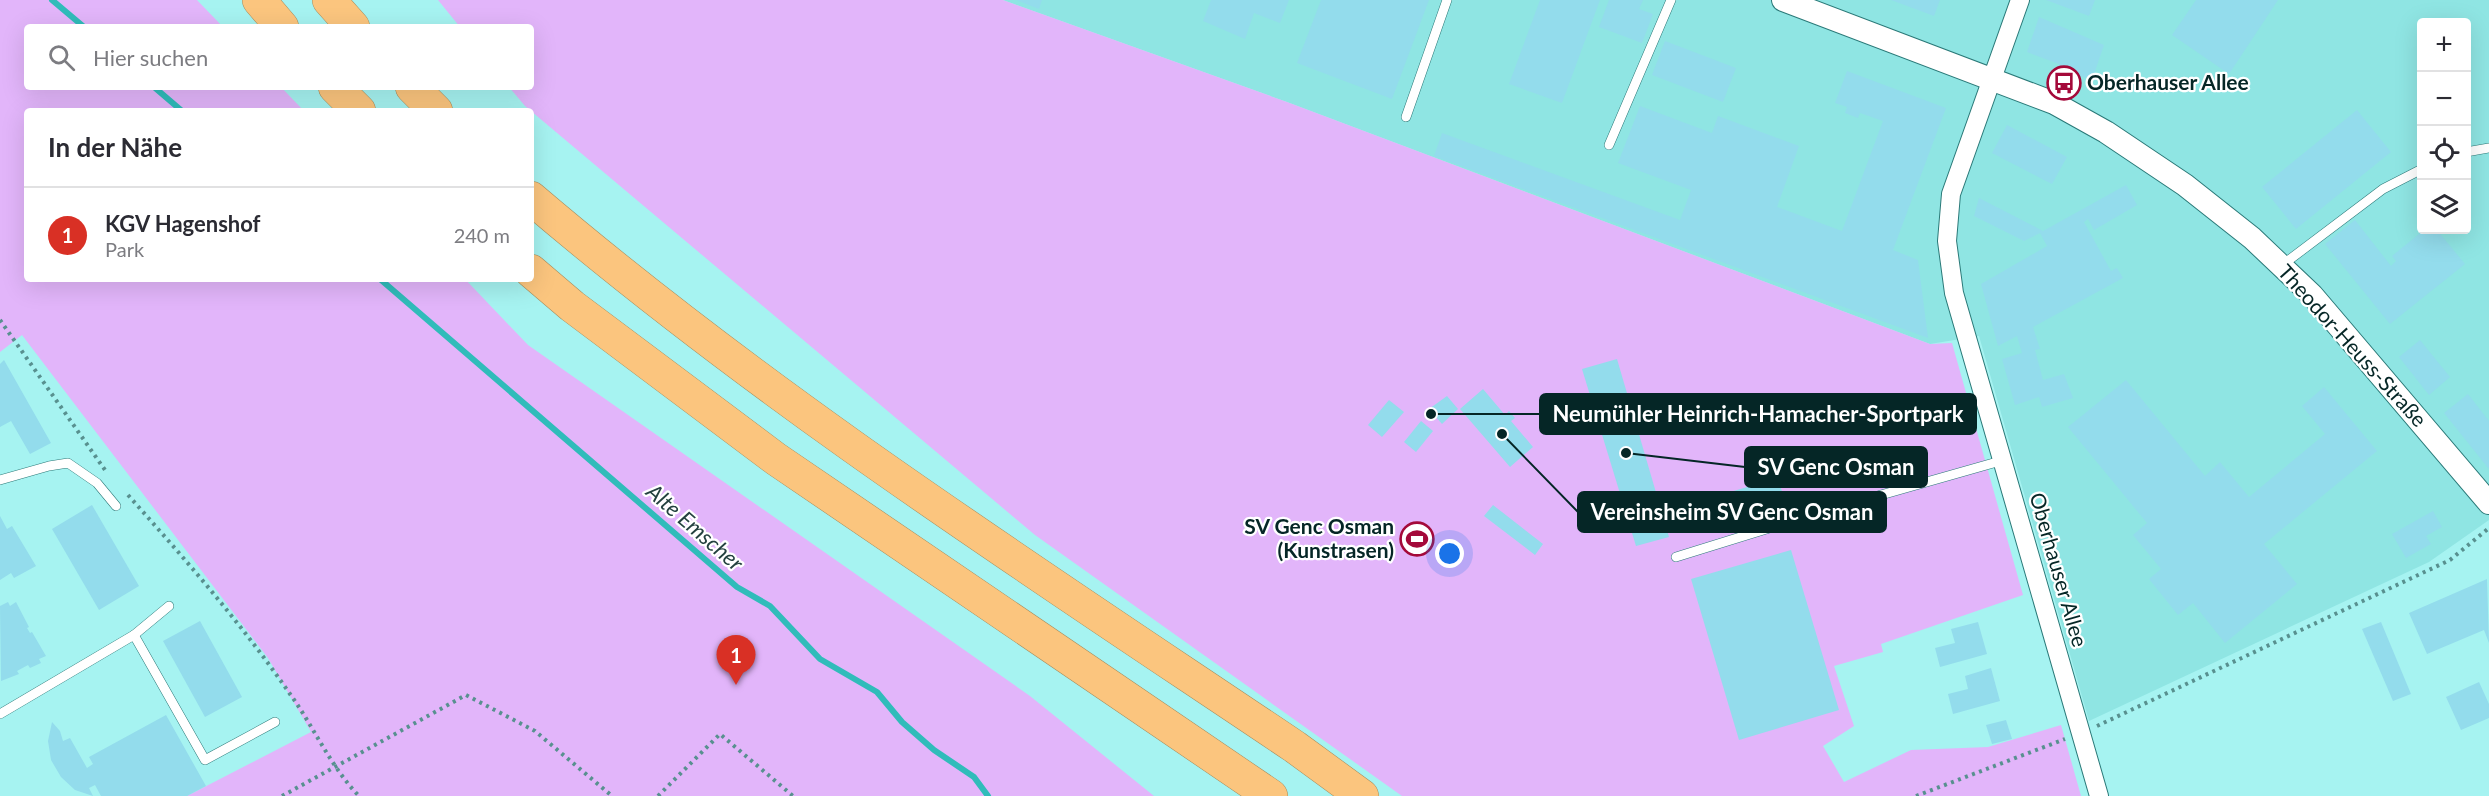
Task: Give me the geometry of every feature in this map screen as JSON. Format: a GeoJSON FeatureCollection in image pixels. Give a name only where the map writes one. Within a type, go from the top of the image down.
{"type":"FeatureCollection","features":[{"type":"Feature","properties":{"kind":"highway"},"geometry":{"type":"LineString","coordinates":[[259,0],[279,24]]}},
{"type":"Feature","properties":{"kind":"highway"},"geometry":{"type":"LineString","coordinates":[[329,0],[350,24]]}},
{"type":"Feature","properties":{"kind":"highway"},"geometry":{"type":"LineString","coordinates":[[338,90],[355,108]]}},
{"type":"Feature","properties":{"kind":"highway"},"geometry":{"type":"LineString","coordinates":[[415,90],[433,108]]}},
{"type":"Feature","properties":{"kind":"highway"},"geometry":{"type":"LineString","coordinates":[[534,201],[611,267],[806,413],[1295,747],[1362,796]]}},
{"type":"Feature","properties":{"kind":"highway"},"geometry":{"type":"LineString","coordinates":[[534,273],[600,328],[776,459],[1271,796]]}},
{"type":"Feature","properties":{"kind":"street","name":"Theodor-Heuss-Straße"},"geometry":{"type":"LineString","coordinates":[[1783,0],[2054,104],[2106,132],[2185,185],[2252,238],[2336,322],[2489,503]]}},
{"type":"Feature","properties":{"kind":"street","name":"Oberhauser Allee"},"geometry":{"type":"LineString","coordinates":[[2020,0],[1951,194],[1947,241],[1954,293],[2099,796]]}},
{"type":"Feature","properties":{"kind":"lane"},"geometry":{"type":"LineString","coordinates":[[1406,117],[1447,0]]}},
{"type":"Feature","properties":{"kind":"lane"},"geometry":{"type":"LineString","coordinates":[[1609,146],[1671,0]]}},
{"type":"Feature","properties":{"kind":"lane"},"geometry":{"type":"LineString","coordinates":[[2471,151],[2489,148]]}},
{"type":"Feature","properties":{"kind":"lane"},"geometry":{"type":"LineString","coordinates":[[2282,266],[2383,189],[2417,172]]}},
{"type":"Feature","properties":{"kind":"lane"},"geometry":{"type":"LineString","coordinates":[[1676,557],[1821,512],[2004,460]]}},
{"type":"Feature","properties":{"kind":"lane"},"geometry":{"type":"LineString","coordinates":[[0,480],[68,463],[97,483],[116,506]]}},
{"type":"Feature","properties":{"kind":"lane"},"geometry":{"type":"LineString","coordinates":[[0,714],[134,635],[169,606]]}},
{"type":"Feature","properties":{"kind":"lane"},"geometry":{"type":"LineString","coordinates":[[134,635],[205,760],[275,722]]}},
{"type":"Feature","properties":{"kind":"path"},"geometry":{"type":"LineString","coordinates":[[0,320],[106,471]]}},
{"type":"Feature","properties":{"kind":"path"},"geometry":{"type":"LineString","coordinates":[[122,488],[206,581],[291,694],[336,767],[359,796]]}},
{"type":"Feature","properties":{"kind":"path"},"geometry":{"type":"LineString","coordinates":[[1916,796],[2081,733],[2450,560],[2489,528]]}},
{"type":"Feature","properties":{"kind":"path"},"geometry":{"type":"LineString","coordinates":[[282,796],[466,695],[536,731],[612,796]]}},
{"type":"Feature","properties":{"kind":"path"},"geometry":{"type":"LineString","coordinates":[[658,796],[720,734],[793,796]]}},
{"type":"Feature","properties":{"kind":"shaded area"},"geometry":{"type":"Polygon","coordinates":[[[0,0],[197,0],[220,24],[24,24],[24,90],[284,90],[301,108],[24,108],[24,282],[468,282],[528,345],[1030,696],[1154,796],[187,796],[311,732],[268,658],[22,335],[0,352],[0,0]]]}},
{"type":"Feature","properties":{"kind":"shaded area"},"geometry":{"type":"Polygon","coordinates":[[[438,0],[1003,0],[1287,102],[1930,344],[1952,343],[2023,595],[1881,644],[1883,652],[1834,666],[1854,726],[1823,746],[1844,782],[1911,750],[1988,747],[2061,725],[2081,796],[1402,796],[1035,535],[534,114],[534,108],[525,106],[512,90],[534,90],[534,24],[458,24],[438,0]]]}},
{"type":"Feature","properties":{"kind":"shaded area"},"geometry":{"type":"Polygon","coordinates":[[[1003,0],[2489,0],[2489,520],[2429,562],[2089,721],[1979,336],[1930,344],[1287,102],[1003,0]]]}},
{"type":"Feature","properties":{"kind":"building"},"geometry":{"type":"Polygon","coordinates":[[[1016,0],[1042,0],[1039,9],[1016,0]]]}},
{"type":"Feature","properties":{"kind":"building"},"geometry":{"type":"Polygon","coordinates":[[[1211,0],[1289,0],[1280,23],[1254,13],[1245,39],[1203,21],[1211,0]]]}},
{"type":"Feature","properties":{"kind":"building"},"geometry":{"type":"Polygon","coordinates":[[[1321,0],[1429,0],[1392,99],[1297,63],[1321,0]]]}},
{"type":"Feature","properties":{"kind":"building"},"geometry":{"type":"Polygon","coordinates":[[[1540,0],[1600,0],[1562,103],[1509,84],[1540,0]]]}},
{"type":"Feature","properties":{"kind":"building"},"geometry":{"type":"Polygon","coordinates":[[[1609,0],[1643,0],[1639,9],[1653,14],[1642,43],[1599,27],[1609,0]]]}},
{"type":"Feature","properties":{"kind":"building"},"geometry":{"type":"Polygon","coordinates":[[[1891,0],[1940,0],[1934,16],[1891,0]]]}},
{"type":"Feature","properties":{"kind":"building"},"geometry":{"type":"Polygon","coordinates":[[[2046,0],[2095,0],[2089,16],[2046,0]]]}},
{"type":"Feature","properties":{"kind":"building"},"geometry":{"type":"Polygon","coordinates":[[[2196,0],[2278,0],[2229,74],[2172,35],[2196,0]]]}},
{"type":"Feature","properties":{"kind":"building"},"geometry":{"type":"Polygon","coordinates":[[[2039,17],[2104,45],[2092,80],[2058,68],[2059,64],[2027,52],[2039,17]]]}},
{"type":"Feature","properties":{"kind":"building"},"geometry":{"type":"Polygon","coordinates":[[[1665,41],[1736,68],[1723,102],[1652,75],[1665,41]]]}},
{"type":"Feature","properties":{"kind":"building"},"geometry":{"type":"Polygon","coordinates":[[[1847,71],[1946,108],[1893,250],[1918,260],[1928,338],[1434,156],[1442,133],[1680,220],[1691,190],[1618,163],[1640,106],[1712,133],[1718,116],[1799,146],[1777,207],[1842,231],[1883,121],[1860,113],[1858,118],[1845,113],[1847,107],[1835,103],[1847,71]]]}},
{"type":"Feature","properties":{"kind":"building"},"geometry":{"type":"Polygon","coordinates":[[[2357,110],[2391,152],[2296,229],[2262,187],[2357,110]]]}},
{"type":"Feature","properties":{"kind":"building"},"geometry":{"type":"Polygon","coordinates":[[[2007,125],[2067,157],[2052,184],[1992,153],[2007,125]]]}},
{"type":"Feature","properties":{"kind":"building"},"geometry":{"type":"Polygon","coordinates":[[[2126,185],[2137,205],[2094,230],[2088,219],[2084,222],[2111,271],[2117,268],[2123,278],[2033,327],[2040,349],[2035,350],[2043,380],[2064,374],[2073,398],[2042,407],[2039,397],[2015,405],[2002,359],[2022,353],[2017,336],[1998,346],[1981,284],[2047,246],[2040,233],[2024,241],[1974,216],[1979,198],[2043,231],[2126,185]]]}},
{"type":"Feature","properties":{"kind":"building"},"geometry":{"type":"Polygon","coordinates":[[[2355,220],[2391,266],[2396,261],[2392,256],[2419,234],[2440,234],[2465,264],[2390,324],[2325,244],[2355,220]]]}},
{"type":"Feature","properties":{"kind":"building"},"geometry":{"type":"Polygon","coordinates":[[[2420,340],[2450,377],[2429,395],[2399,357],[2420,340]]]}},
{"type":"Feature","properties":{"kind":"building"},"geometry":{"type":"Polygon","coordinates":[[[1617,359],[1669,537],[1636,546],[1582,369],[1617,359]]]}},
{"type":"Feature","properties":{"kind":"building"},"geometry":{"type":"Polygon","coordinates":[[[4,360],[51,443],[30,454],[11,421],[0,427],[0,364],[4,360]]]}},
{"type":"Feature","properties":{"kind":"building"},"geometry":{"type":"Polygon","coordinates":[[[2126,380],[2205,476],[2220,462],[2249,497],[2325,434],[2302,406],[2324,387],[2377,451],[2264,544],[2297,584],[2225,643],[2193,603],[2178,615],[2149,579],[2161,569],[2133,535],[2147,523],[2068,427],[2126,380]]]}},
{"type":"Feature","properties":{"kind":"building"},"geometry":{"type":"Polygon","coordinates":[[[1483,389],[1505,415],[1509,411],[1515,418],[1511,421],[1533,447],[1510,467],[1460,409],[1483,389]]]}},
{"type":"Feature","properties":{"kind":"building"},"geometry":{"type":"Polygon","coordinates":[[[2468,394],[2489,421],[2489,469],[2444,413],[2468,394]]]}},
{"type":"Feature","properties":{"kind":"building"},"geometry":{"type":"Polygon","coordinates":[[[1447,396],[1458,409],[1442,424],[1429,409],[1447,396]]]}},
{"type":"Feature","properties":{"kind":"building"},"geometry":{"type":"Polygon","coordinates":[[[1389,400],[1404,412],[1382,437],[1368,425],[1389,400]]]}},
{"type":"Feature","properties":{"kind":"building"},"geometry":{"type":"Polygon","coordinates":[[[1421,421],[1433,431],[1416,452],[1404,442],[1421,421]]]}},
{"type":"Feature","properties":{"kind":"building"},"geometry":{"type":"Polygon","coordinates":[[[1778,478],[1785,502],[1696,528],[1689,504],[1778,478]]]}},
{"type":"Feature","properties":{"kind":"building"},"geometry":{"type":"Polygon","coordinates":[[[92,505],[139,586],[99,610],[52,529],[92,505]]]}},
{"type":"Feature","properties":{"kind":"building"},"geometry":{"type":"Polygon","coordinates":[[[1493,505],[1543,544],[1535,555],[1484,516],[1493,505]]]}},
{"type":"Feature","properties":{"kind":"building"},"geometry":{"type":"Polygon","coordinates":[[[2433,511],[2442,527],[2426,536],[2431,544],[2406,558],[2392,534],[2433,511]]]}},
{"type":"Feature","properties":{"kind":"building"},"geometry":{"type":"Polygon","coordinates":[[[0,516],[7,529],[12,526],[36,566],[14,578],[11,573],[0,580],[0,516]]]}},
{"type":"Feature","properties":{"kind":"building"},"geometry":{"type":"Polygon","coordinates":[[[1791,550],[1839,710],[1739,740],[1691,579],[1791,550]]]}},
{"type":"Feature","properties":{"kind":"building"},"geometry":{"type":"Polygon","coordinates":[[[2487,579],[2489,643],[2484,630],[2427,654],[2409,613],[2487,579]]]}},
{"type":"Feature","properties":{"kind":"building"},"geometry":{"type":"Polygon","coordinates":[[[8,602],[10,606],[16,602],[29,627],[27,628],[30,633],[32,632],[46,656],[39,659],[41,663],[30,668],[28,665],[17,671],[19,674],[1,681],[0,606],[8,602]]]}},
{"type":"Feature","properties":{"kind":"building"},"geometry":{"type":"Polygon","coordinates":[[[200,621],[242,697],[205,717],[163,641],[200,621]]]}},
{"type":"Feature","properties":{"kind":"building"},"geometry":{"type":"Polygon","coordinates":[[[1978,622],[1987,654],[1940,667],[1935,648],[1955,643],[1951,629],[1978,622]]]}},
{"type":"Feature","properties":{"kind":"building"},"geometry":{"type":"Polygon","coordinates":[[[2381,622],[2411,694],[2393,701],[2362,629],[2381,622]]]}},
{"type":"Feature","properties":{"kind":"building"},"geometry":{"type":"Polygon","coordinates":[[[1991,668],[2000,701],[1953,714],[1948,694],[1968,689],[1965,676],[1991,668]]]}},
{"type":"Feature","properties":{"kind":"building"},"geometry":{"type":"Polygon","coordinates":[[[2479,682],[2489,704],[2489,718],[2461,730],[2446,697],[2479,682]]]}},
{"type":"Feature","properties":{"kind":"building"},"geometry":{"type":"Polygon","coordinates":[[[166,715],[206,786],[187,796],[101,796],[95,785],[89,788],[93,796],[75,790],[61,777],[51,760],[48,741],[52,722],[60,731],[63,741],[70,738],[87,768],[93,764],[89,757],[166,715]]]}},
{"type":"Feature","properties":{"kind":"building"},"geometry":{"type":"Polygon","coordinates":[[[2006,720],[2012,739],[1992,744],[1986,725],[2006,720]]]}},
{"type":"Feature","properties":{"kind":"waterway","name":"Alte Emscher"},"geometry":{"type":"LineString","coordinates":[[52,0],[80,24]]}},
{"type":"Feature","properties":{"kind":"waterway","name":"Alte Emscher"},"geometry":{"type":"LineString","coordinates":[[158,90],[178,108]]}},
{"type":"Feature","properties":{"kind":"waterway","name":"Alte Emscher"},"geometry":{"type":"LineString","coordinates":[[383,282],[737,587],[770,606],[820,659],[877,692],[902,722],[934,750],[974,777],[988,796]]}},
{"type":"Feature","properties":{"kind":"place","name":"Oberhauser Allee"},"geometry":{"type":"Point","coordinates":[2064,83]}},
{"type":"Feature","properties":{"kind":"place","name":"Neumühler Heinrich-Hamacher-Sportpark"},"geometry":{"type":"Point","coordinates":[1431,414]}},
{"type":"Feature","properties":{"kind":"place","name":"Vereinsheim SV Genc Osman"},"geometry":{"type":"Point","coordinates":[1502,434]}},
{"type":"Feature","properties":{"kind":"place","name":"SV Genc Osman"},"geometry":{"type":"Point","coordinates":[1626,453]}},
{"type":"Feature","properties":{"kind":"place","name":"SV Genc Osman (Kunstrasen)"},"geometry":{"type":"Point","coordinates":[1417,539]}},
{"type":"Feature","properties":{"kind":"place","name":"KGV Hagenshof"},"geometry":{"type":"Point","coordinates":[736,685]}}]}
